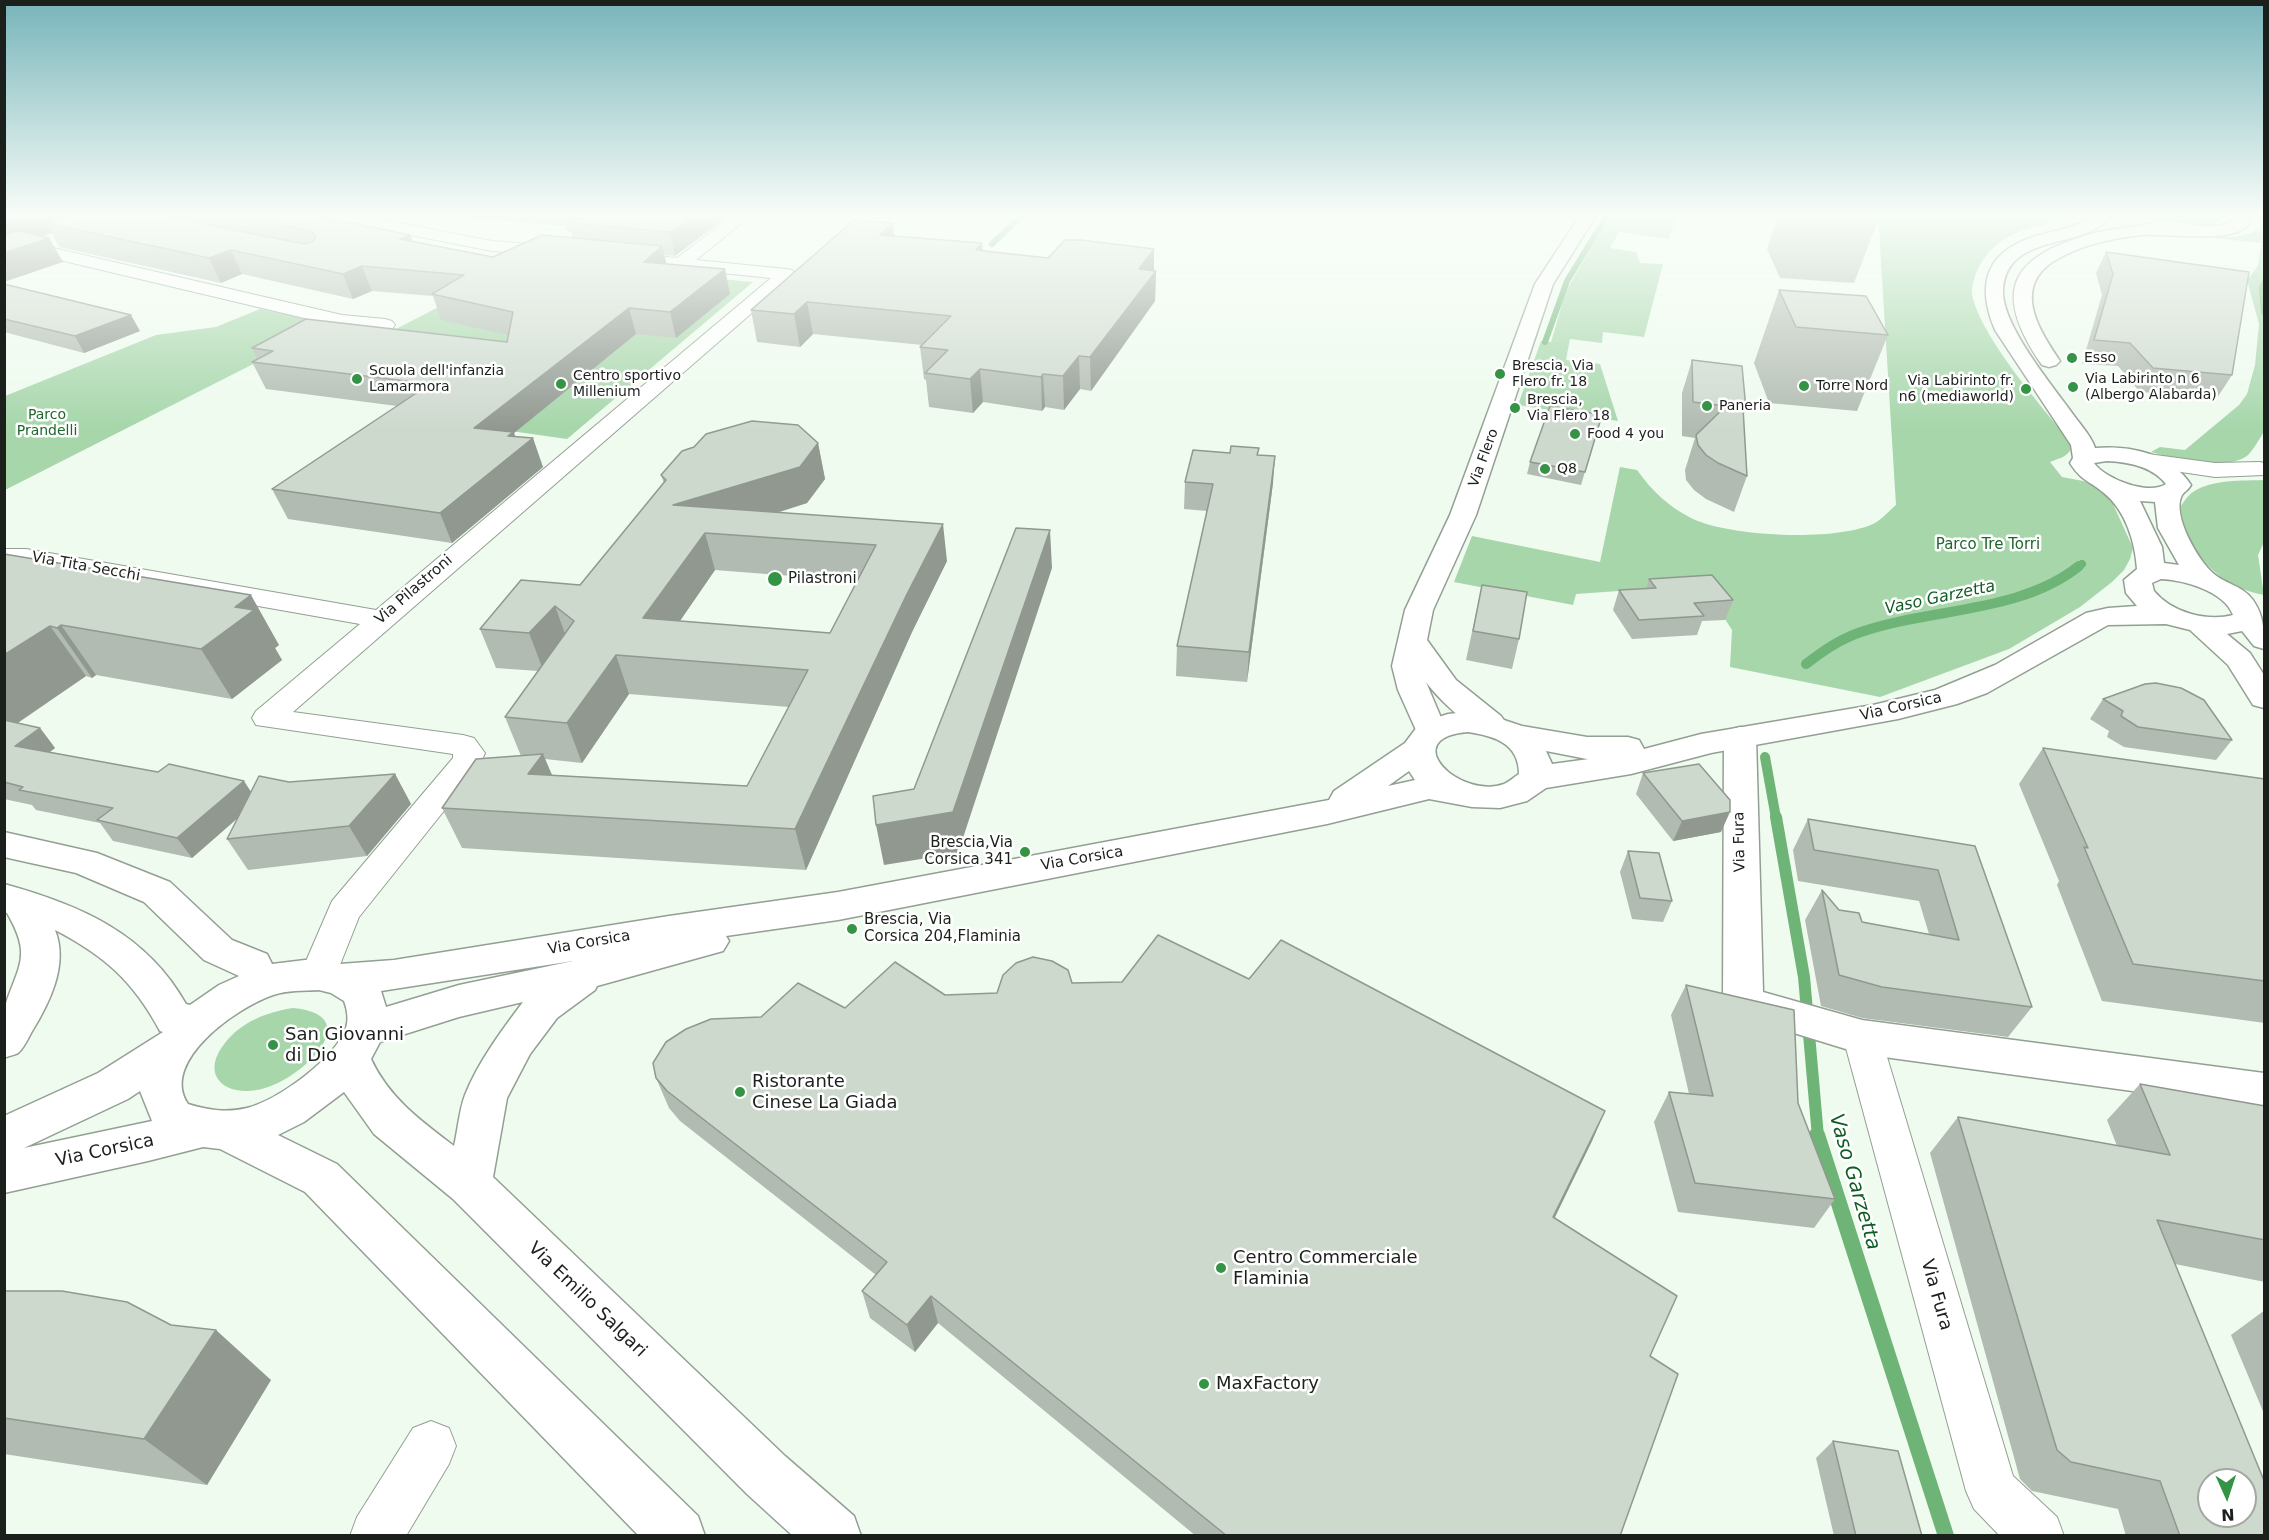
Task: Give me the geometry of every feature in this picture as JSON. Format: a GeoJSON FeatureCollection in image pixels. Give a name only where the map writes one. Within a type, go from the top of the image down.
{"type":"FeatureCollection","features":[{"type":"Feature","properties":{"kind":"main road","name":"Via Flero"},"geometry":{"type":"LineString","coordinates":[[1425,740],[1407,666],[1419,610],[1462,515],[1543,286]]}},
{"type":"Feature","properties":{"kind":"main road"},"geometry":{"type":"LineString","coordinates":[[1994,286],[1996,309],[2000,322],[2016,350],[2083,445],[2085,458],[2082,464],[2085,470],[2092,477],[2112,487],[2144,494],[2174,489],[2173,475],[2138,459],[2103,435]]}},
{"type":"Feature","properties":{"kind":"main road"},"geometry":{"type":"LineString","coordinates":[[2022,286],[2023,310],[2033,336],[2089,419]]}},
{"type":"Feature","properties":{"kind":"main road"},"geometry":{"type":"LineString","coordinates":[[2085,458],[2102,453],[2138,459]]}},
{"type":"Feature","properties":{"kind":"main road"},"geometry":{"type":"LineString","coordinates":[[2112,487],[2127,500],[2149,547],[2144,580]]}},
{"type":"Feature","properties":{"kind":"main road","name":"Via Corsica"},"geometry":{"type":"LineString","coordinates":[[2174,489],[2166,513],[2178,543],[2204,579]]}},
{"type":"Feature","properties":{"kind":"main road","name":"Via Corsica"},"geometry":{"type":"LineString","coordinates":[[2102,617],[2110,602],[2144,580],[2176,573],[2204,579],[2220,586],[2242,604],[2256,630]]}},
{"type":"Feature","properties":{"kind":"main road","name":"Via Corsica"},"geometry":{"type":"LineString","coordinates":[[2144,580],[2143,597],[2169,615],[2201,626],[2236,625],[2256,630]]}},
{"type":"Feature","properties":{"kind":"main road","name":"Via Corsica"},"geometry":{"type":"LineString","coordinates":[[1425,740],[1420,758],[1429,775],[1440,783],[1472,796],[1507,795],[1517,792],[1536,778],[1633,762],[1683,748],[1885,712],[1948,697],[2011,668],[2102,617],[2169,615]]}},
{"type":"Feature","properties":{"kind":"main road"},"geometry":{"type":"LineString","coordinates":[[2201,626],[2239,659],[2265,698]]}},
{"type":"Feature","properties":{"kind":"main road"},"geometry":{"type":"LineString","coordinates":[[1412,639],[1445,687],[1528,747],[1535,759],[1536,778]]}},
{"type":"Feature","properties":{"kind":"main road"},"geometry":{"type":"LineString","coordinates":[[1425,740],[1439,726],[1455,722],[1503,729]]}},
{"type":"Feature","properties":{"kind":"main road","name":"Via Corsica"},"geometry":{"type":"LineString","coordinates":[[1503,729],[1587,748],[1683,748]]}},
{"type":"Feature","properties":{"kind":"main road","name":"Via Fura"},"geometry":{"type":"LineString","coordinates":[[1740,737],[1743,1002],[1846,1032],[2265,1091]]}},
{"type":"Feature","properties":{"kind":"main road","name":"Via Corsica"},"geometry":{"type":"LineString","coordinates":[[1327,812],[1425,740]]}},
{"type":"Feature","properties":{"kind":"main road","name":"Via Corsica"},"geometry":{"type":"LineString","coordinates":[[329,977],[394,975],[669,930],[838,906],[1327,812],[1429,788],[1455,790]]}},
{"type":"Feature","properties":{"kind":"main road"},"geometry":{"type":"LineString","coordinates":[[4,844],[84,862],[157,892],[219,950],[253,965],[262,983]]}},
{"type":"Feature","properties":{"kind":"main road"},"geometry":{"type":"LineString","coordinates":[[13,900],[61,916],[111,943],[154,984],[174,1019],[186,1034]]}},
{"type":"Feature","properties":{"kind":"main road"},"geometry":{"type":"LineString","coordinates":[[4,1041],[20,1021],[41,965],[39,937],[13,900]]}},
{"type":"Feature","properties":{"kind":"main road","name":"Via Corsica"},"geometry":{"type":"LineString","coordinates":[[358,1044],[459,1001],[596,971],[838,906]]}},
{"type":"Feature","properties":{"kind":"main road"},"geometry":{"type":"LineString","coordinates":[[469,1184],[486,1096],[516,1042],[543,1007],[562,991],[596,971]]}},
{"type":"Feature","properties":{"kind":"main road"},"geometry":{"type":"LineString","coordinates":[[4,1137],[114,1086],[186,1034],[234,995],[262,983],[282,977],[329,977],[362,991],[367,1010],[358,1044],[322,1087],[286,1110],[256,1124],[215,1129]]}},
{"type":"Feature","properties":{"kind":"main road"},"geometry":{"type":"LineString","coordinates":[[186,1034],[161,1076],[162,1097],[174,1119],[215,1129],[321,1178],[678,1536]]}},
{"type":"Feature","properties":{"kind":"main road","name":"Via Emilio Salgari"},"geometry":{"type":"LineString","coordinates":[[358,1044],[363,1088],[389,1121],[469,1184],[766,1475],[834,1536]]}},
{"type":"Feature","properties":{"kind":"main road","name":"Via Corsica"},"geometry":{"type":"LineString","coordinates":[[4,1173],[215,1129]]}},
{"type":"Feature","properties":{"kind":"street"},"geometry":{"type":"LineString","coordinates":[[193,286],[342,321],[385,325]]}},
{"type":"Feature","properties":{"kind":"street","name":"Via Pilastroni"},"geometry":{"type":"LineString","coordinates":[[329,977],[328,955],[334,931],[345,910],[468,760],[469,753],[463,745],[267,718],[772,286]]}},
{"type":"Feature","properties":{"kind":"street"},"geometry":{"type":"LineString","coordinates":[[2138,459],[2215,470],[2262,467]]}},
{"type":"Feature","properties":{"kind":"street"},"geometry":{"type":"LineString","coordinates":[[2174,489],[2248,476],[2262,467]]}},
{"type":"Feature","properties":{"kind":"street","name":"Via Tita Secchi"},"geometry":{"type":"LineString","coordinates":[[4,557],[26,556],[380,619]]}},
{"type":"Feature","properties":{"kind":"street","name":"Via Fura"},"geometry":{"type":"LineString","coordinates":[[1846,1032],[1992,1491],[2038,1536]]}},
{"type":"Feature","properties":{"kind":"street"},"geometry":{"type":"LineString","coordinates":[[376,1536],[431,1446]]}},
{"type":"Feature","properties":{"kind":"green space","name":"Centro sportivo Millenium"},"geometry":{"type":"Polygon","coordinates":[[[480,286],[748,286],[567,439],[440,421],[392,331],[480,286]]]}},
{"type":"Feature","properties":{"kind":"green space"},"geometry":{"type":"Polygon","coordinates":[[[1569,286],[1657,286],[1644,337],[1603,332],[1602,343],[1570,339],[1566,360],[1600,364],[1618,421],[1518,405],[1541,341],[1551,342],[1569,286]]]}},
{"type":"Feature","properties":{"kind":"green space","name":"Parco Tre Torri"},"geometry":{"type":"Polygon","coordinates":[[[1882,286],[1973,286],[1973,299],[1989,334],[2029,392],[2069,441],[2071,449],[2069,452],[2050,462],[2062,477],[2094,483],[2109,495],[2133,548],[2124,570],[2112,582],[2080,607],[2009,649],[1880,697],[1730,667],[1732,630],[1703,585],[1576,594],[1573,605],[1454,582],[1472,536],[1600,562],[1620,467],[1637,470],[1661,497],[1675,509],[1691,518],[1708,524],[1756,533],[1810,535],[1858,529],[1875,523],[1896,505],[1882,286]]]}},
{"type":"Feature","properties":{"kind":"green space"},"geometry":{"type":"Polygon","coordinates":[[[2249,286],[2264,286],[2264,432],[2248,455],[2227,463],[2214,463],[2173,458],[2151,452],[2160,447],[2185,450],[2239,405],[2247,394],[2255,365],[2259,324],[2249,286]]]}},
{"type":"Feature","properties":{"kind":"green space","name":"Parco Prandelli"},"geometry":{"type":"Polygon","coordinates":[[[260,309],[332,324],[5,490],[5,396],[156,335],[216,327],[260,309]]]}},
{"type":"Feature","properties":{"kind":"green space"},"geometry":{"type":"Polygon","coordinates":[[[2264,480],[2264,542],[2258,555],[2264,595],[2233,585],[2208,565],[2197,553],[2189,539],[2180,507],[2191,493],[2209,485],[2264,480]]]}},
{"type":"Feature","properties":{"kind":"green space"},"geometry":{"type":"Polygon","coordinates":[[[293,1008],[315,1013],[326,1023],[327,1035],[320,1049],[308,1063],[274,1085],[257,1090],[234,1090],[225,1086],[215,1073],[215,1064],[218,1054],[231,1036],[255,1019],[293,1008]]]}},
{"type":"Feature","properties":{"kind":"building"},"geometry":{"type":"Polygon","coordinates":[[[4,286],[131,315],[75,336],[4,319],[4,286]]]}},
{"type":"Feature","properties":{"kind":"building"},"geometry":{"type":"Polygon","coordinates":[[[446,286],[703,286],[670,312],[629,308],[474,428],[513,432],[508,436],[533,438],[440,513],[272,489],[430,384],[252,362],[273,351],[252,348],[306,319],[507,342],[513,312],[432,294],[446,286]]]}},
{"type":"Feature","properties":{"kind":"building"},"geometry":{"type":"Polygon","coordinates":[[[779,286],[1145,286],[1090,357],[1079,356],[1063,376],[1043,374],[1041,377],[980,369],[970,379],[925,373],[948,350],[920,347],[951,316],[807,302],[794,314],[751,310],[779,286]]]}},
{"type":"Feature","properties":{"kind":"building"},"geometry":{"type":"Polygon","coordinates":[[[2110,286],[2247,286],[2232,375],[2153,368],[2130,343],[2094,340],[2110,286]]]}},
{"type":"Feature","properties":{"kind":"building"},"geometry":{"type":"Polygon","coordinates":[[[1779,290],[1866,296],[1888,335],[1796,327],[1779,290]]]}},
{"type":"Feature","properties":{"kind":"building"},"geometry":{"type":"Polygon","coordinates":[[[1692,360],[1742,366],[1746,409],[1743,408],[1747,476],[1718,463],[1706,455],[1698,445],[1696,435],[1726,406],[1693,402],[1692,360]]]}},
{"type":"Feature","properties":{"kind":"building"},"geometry":{"type":"Polygon","coordinates":[[[1550,406],[1602,415],[1585,472],[1530,462],[1550,406]]]}},
{"type":"Feature","properties":{"kind":"building"},"geometry":{"type":"Polygon","coordinates":[[[752,421],[798,425],[818,443],[800,467],[673,505],[943,524],[907,594],[795,829],[442,808],[476,759],[543,754],[528,774],[747,786],[808,670],[616,655],[567,723],[505,717],[574,621],[555,606],[529,633],[480,629],[521,580],[580,585],[666,480],[661,475],[682,451],[694,447],[706,434],[752,421]],[[705,533],[643,618],[830,633],[876,545],[705,533]]]}},
{"type":"Feature","properties":{"kind":"building"},"geometry":{"type":"Polygon","coordinates":[[[1231,446],[1259,448],[1257,455],[1275,456],[1249,652],[1177,646],[1213,484],[1185,482],[1193,450],[1230,453],[1231,446]]]}},
{"type":"Feature","properties":{"kind":"building"},"geometry":{"type":"Polygon","coordinates":[[[1016,528],[1050,530],[953,812],[876,825],[873,796],[914,789],[1016,528]]]}},
{"type":"Feature","properties":{"kind":"building"},"geometry":{"type":"Polygon","coordinates":[[[4,554],[251,595],[235,607],[254,610],[201,649],[61,625],[57,628],[50,626],[4,655],[4,554]]]}},
{"type":"Feature","properties":{"kind":"building"},"geometry":{"type":"Polygon","coordinates":[[[1712,575],[1733,600],[1694,603],[1704,616],[1639,620],[1619,590],[1656,588],[1649,579],[1712,575]]]}},
{"type":"Feature","properties":{"kind":"building"},"geometry":{"type":"Polygon","coordinates":[[[1482,585],[1527,592],[1519,639],[1473,631],[1482,585]]]}},
{"type":"Feature","properties":{"kind":"building"},"geometry":{"type":"Polygon","coordinates":[[[2156,683],[2181,688],[2204,700],[2232,740],[2138,727],[2121,716],[2123,711],[2103,699],[2145,684],[2156,683]]]}},
{"type":"Feature","properties":{"kind":"building"},"geometry":{"type":"Polygon","coordinates":[[[4,720],[40,728],[15,746],[158,772],[169,764],[244,781],[177,838],[97,820],[113,808],[19,790],[23,787],[4,782],[4,720]]]}},
{"type":"Feature","properties":{"kind":"building"},"geometry":{"type":"Polygon","coordinates":[[[2043,748],[2265,779],[2265,981],[2133,964],[2084,847],[2088,848],[2043,748]]]}},
{"type":"Feature","properties":{"kind":"building"},"geometry":{"type":"Polygon","coordinates":[[[1699,764],[1730,800],[1730,812],[1682,821],[1643,773],[1699,764]]]}},
{"type":"Feature","properties":{"kind":"building"},"geometry":{"type":"Polygon","coordinates":[[[395,774],[349,826],[227,839],[259,776],[289,782],[395,774]]]}},
{"type":"Feature","properties":{"kind":"building"},"geometry":{"type":"Polygon","coordinates":[[[1808,819],[1975,846],[2032,1007],[1882,987],[1839,975],[1822,890],[1839,910],[1859,913],[1862,922],[1959,940],[1938,870],[1814,850],[1808,819]]]}},
{"type":"Feature","properties":{"kind":"building"},"geometry":{"type":"Polygon","coordinates":[[[1628,851],[1659,853],[1672,901],[1640,898],[1628,851]]]}},
{"type":"Feature","properties":{"kind":"building","name":"Centro Commerciale Flaminia"},"geometry":{"type":"Polygon","coordinates":[[[1158,935],[1249,979],[1281,940],[1605,1111],[1553,1217],[1677,1296],[1650,1356],[1678,1374],[1620,1536],[1227,1536],[931,1296],[907,1325],[862,1291],[887,1262],[667,1091],[656,1078],[653,1063],[666,1042],[686,1029],[711,1019],[761,1017],[798,983],[845,1008],[895,962],[945,995],[997,993],[1003,975],[1016,963],[1033,957],[1052,961],[1068,970],[1072,983],[1122,982],[1158,935]]]}},
{"type":"Feature","properties":{"kind":"building"},"geometry":{"type":"Polygon","coordinates":[[[1686,985],[1794,1010],[1798,1103],[1835,1199],[1695,1183],[1669,1092],[1713,1096],[1686,985]]]}},
{"type":"Feature","properties":{"kind":"building"},"geometry":{"type":"Polygon","coordinates":[[[2140,1084],[2265,1106],[2265,1240],[2157,1220],[2265,1483],[2265,1536],[2180,1536],[2160,1481],[2071,1462],[2057,1450],[1958,1117],[2170,1155],[2140,1084]]]}},
{"type":"Feature","properties":{"kind":"building"},"geometry":{"type":"Polygon","coordinates":[[[4,1291],[62,1291],[127,1302],[171,1325],[216,1330],[144,1439],[4,1418],[4,1291]]]}},
{"type":"Feature","properties":{"kind":"building"},"geometry":{"type":"Polygon","coordinates":[[[1833,1441],[1898,1451],[1922,1536],[1856,1536],[1833,1441]]]}},
{"type":"Feature","properties":{"kind":"waterway"},"geometry":{"type":"LineString","coordinates":[[1545,342],[1565,286]]}},
{"type":"Feature","properties":{"kind":"waterway","name":"Vaso Garzetta"},"geometry":{"type":"LineString","coordinates":[[2263,286],[2264,312]]}},
{"type":"Feature","properties":{"kind":"waterway","name":"Vaso Garzetta"},"geometry":{"type":"LineString","coordinates":[[2077,568],[2082,564]]}},
{"type":"Feature","properties":{"kind":"waterway","name":"Vaso Garzetta"},"geometry":{"type":"LineString","coordinates":[[1806,664],[1832,646],[1861,632],[1916,618],[1974,608],[2030,593],[2056,581],[2079,566]]}},
{"type":"Feature","properties":{"kind":"waterway","name":"Vaso Garzetta"},"geometry":{"type":"LineString","coordinates":[[1765,757],[1776,818]]}},
{"type":"Feature","properties":{"kind":"waterway","name":"Vaso Garzetta"},"geometry":{"type":"LineString","coordinates":[[1776,817],[1804,977],[1818,1137]]}},
{"type":"Feature","properties":{"kind":"waterway","name":"Vaso Garzetta"},"geometry":{"type":"LineString","coordinates":[[1817,1135],[1946,1536]]}},
{"type":"Feature","properties":{"kind":"place","name":"Esso"},"geometry":{"type":"Point","coordinates":[2072,358]}},
{"type":"Feature","properties":{"kind":"place","name":"Brescia, Via Flero fr. 18"},"geometry":{"type":"Point","coordinates":[1500,374]}},
{"type":"Feature","properties":{"kind":"place","name":"Scuola dell'infanzia Lamarmora"},"geometry":{"type":"Point","coordinates":[357,379]}},
{"type":"Feature","properties":{"kind":"place","name":"Centro sportivo Millenium"},"geometry":{"type":"Point","coordinates":[561,384]}},
{"type":"Feature","properties":{"kind":"place","name":"Torre Nord"},"geometry":{"type":"Point","coordinates":[1804,386]}},
{"type":"Feature","properties":{"kind":"place","name":"Via Labirinto n 6 (Albergo Alabarda)"},"geometry":{"type":"Point","coordinates":[2073,387]}},
{"type":"Feature","properties":{"kind":"place","name":"Via Labirinto fr. n6 (mediaworld)"},"geometry":{"type":"Point","coordinates":[2026,389]}},
{"type":"Feature","properties":{"kind":"place","name":"Paneria"},"geometry":{"type":"Point","coordinates":[1707,406]}},
{"type":"Feature","properties":{"kind":"place","name":"Brescia, Via Flero 18"},"geometry":{"type":"Point","coordinates":[1515,408]}},
{"type":"Feature","properties":{"kind":"place","name":"Food 4 you"},"geometry":{"type":"Point","coordinates":[1575,434]}},
{"type":"Feature","properties":{"kind":"place","name":"Q8"},"geometry":{"type":"Point","coordinates":[1545,469]}},
{"type":"Feature","properties":{"kind":"place","name":"Pilastroni"},"geometry":{"type":"Point","coordinates":[775,579]}},
{"type":"Feature","properties":{"kind":"place","name":"Brescia,Via Corsica 341"},"geometry":{"type":"Point","coordinates":[1025,852]}},
{"type":"Feature","properties":{"kind":"place","name":"Brescia, Via Corsica 204,Flaminia"},"geometry":{"type":"Point","coordinates":[852,929]}},
{"type":"Feature","properties":{"kind":"place","name":"San Giovanni di Dio"},"geometry":{"type":"Point","coordinates":[273,1045]}},
{"type":"Feature","properties":{"kind":"place","name":"Ristorante Cinese La Giada"},"geometry":{"type":"Point","coordinates":[740,1092]}},
{"type":"Feature","properties":{"kind":"place","name":"Centro Commerciale Flaminia"},"geometry":{"type":"Point","coordinates":[1221,1268]}},
{"type":"Feature","properties":{"kind":"place","name":"MaxFactory"},"geometry":{"type":"Point","coordinates":[1204,1384]}}]}
